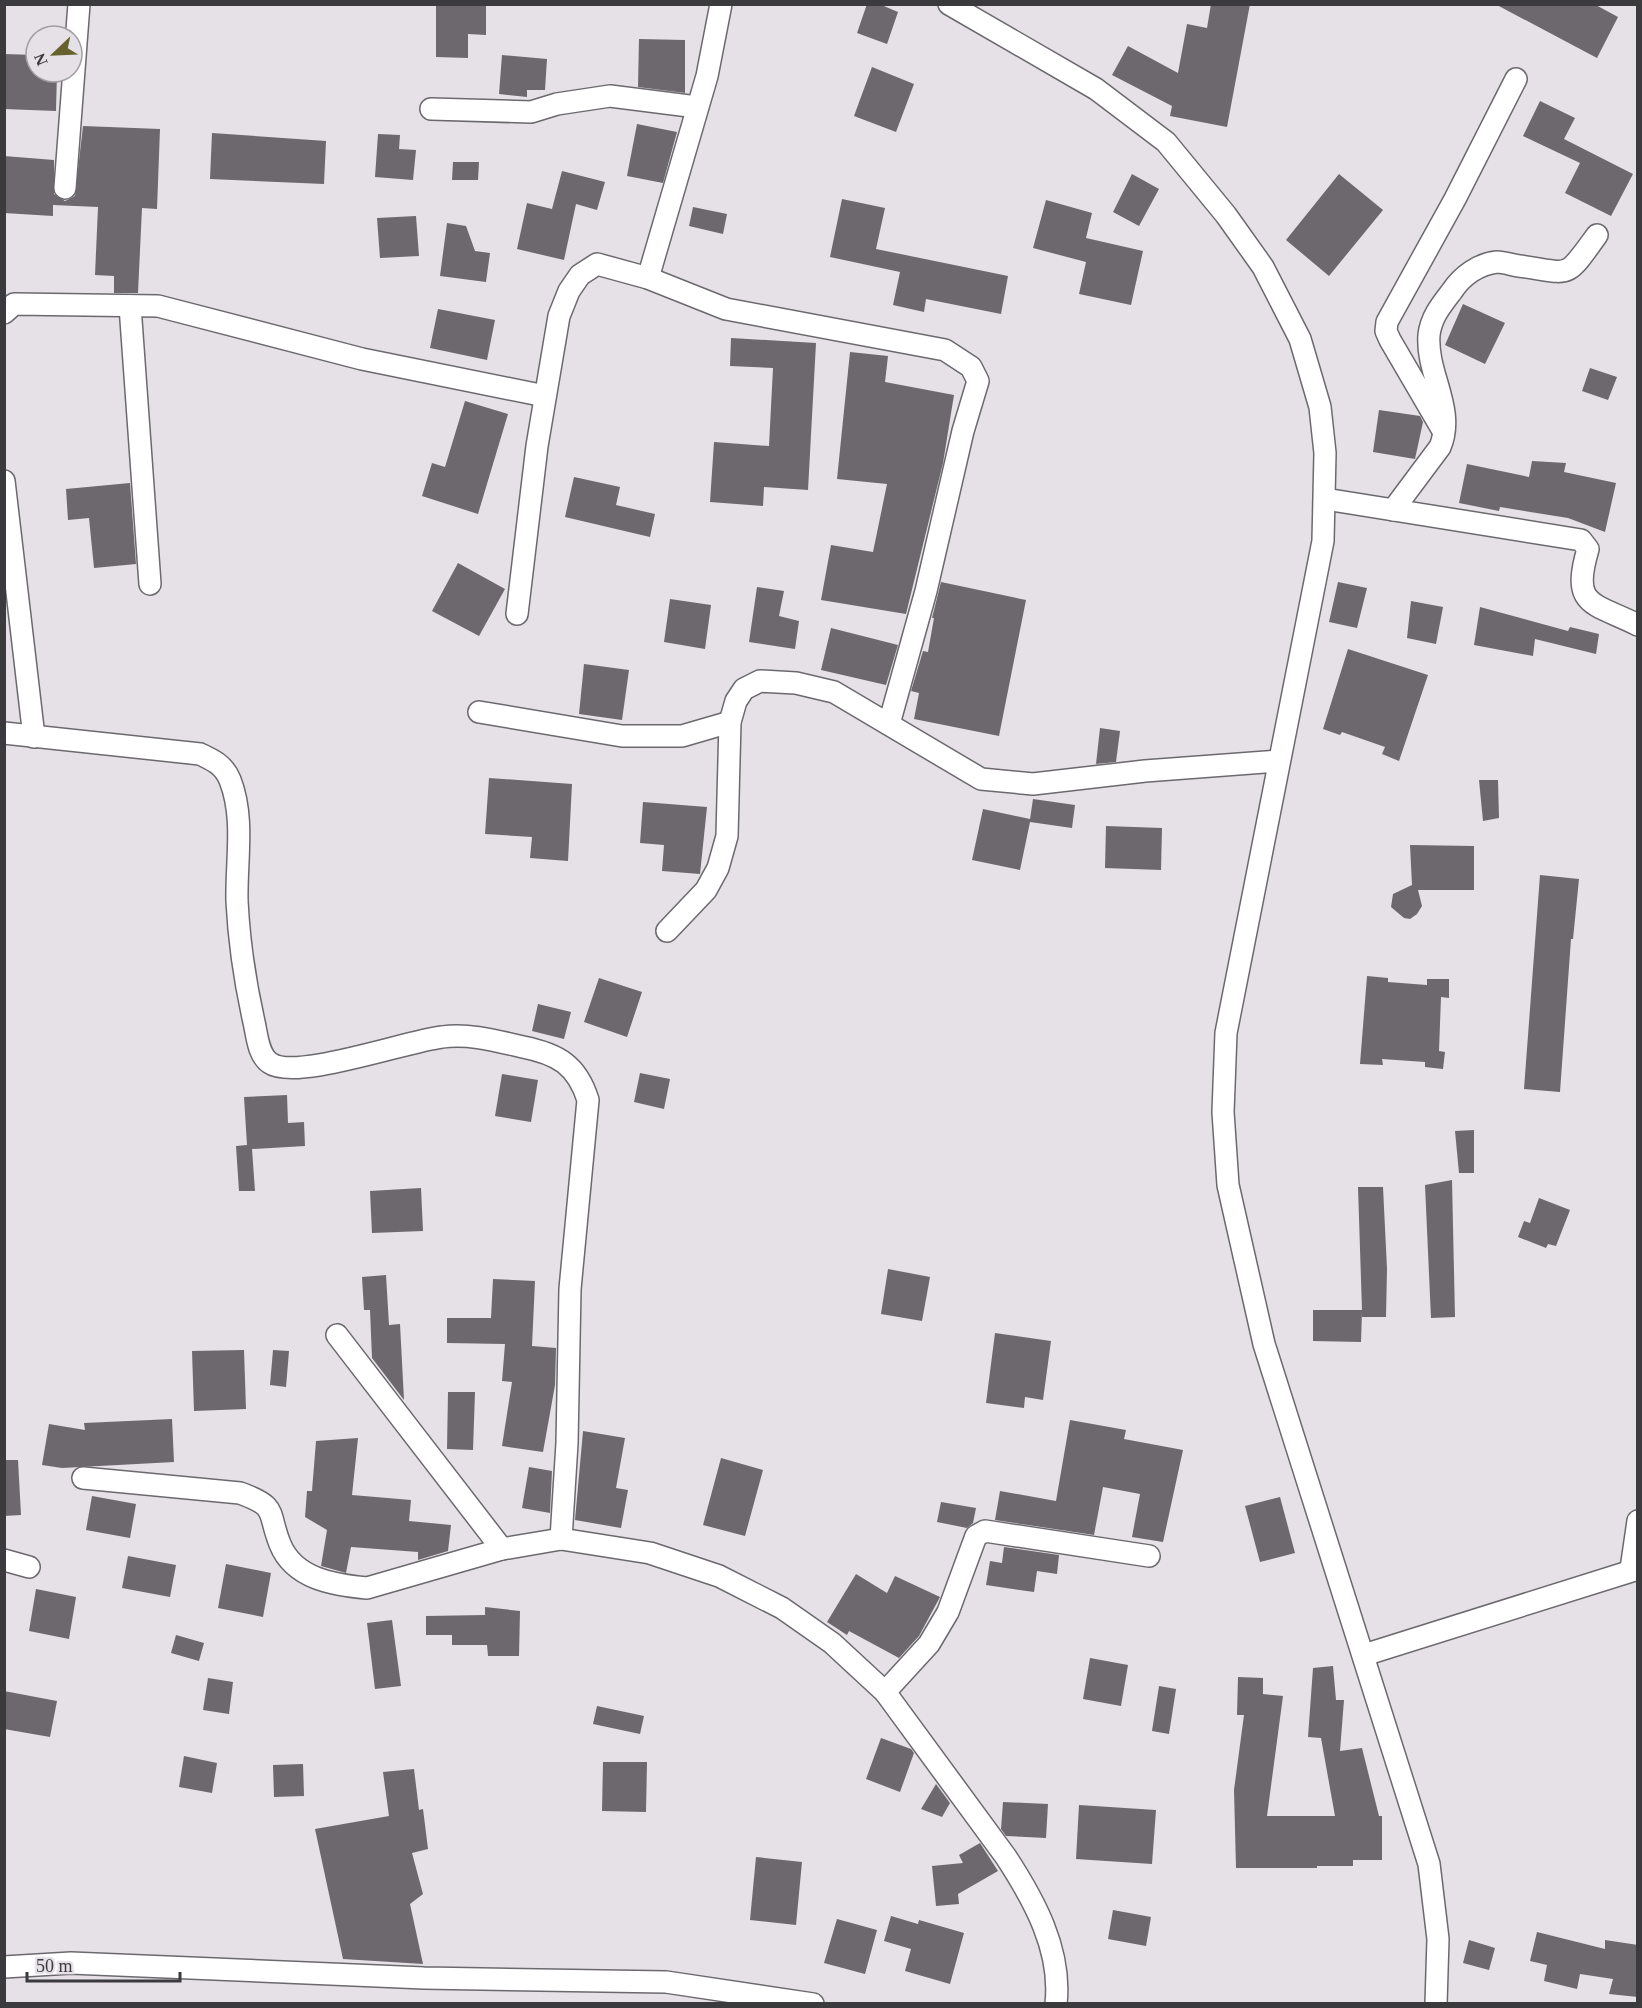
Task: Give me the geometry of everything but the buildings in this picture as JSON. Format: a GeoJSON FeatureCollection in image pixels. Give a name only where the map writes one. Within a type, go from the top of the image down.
{"type":"FeatureCollection","features":[{"type":"Feature","properties":{"kind":"street"},"geometry":{"type":"LineString","coordinates":[[65,188],[79,4]]}},
{"type":"Feature","properties":{"kind":"street"},"geometry":{"type":"LineString","coordinates":[[648,278],[698,107],[721,4]]}},
{"type":"Feature","properties":{"kind":"street"},"geometry":{"type":"LineString","coordinates":[[949,4],[1096,89],[1166,142],[1226,215],[1263,267],[1300,339],[1320,407],[1325,453],[1323,541],[1226,1033],[1223,1112],[1228,1185],[1264,1344],[1429,1864],[1438,1939],[1436,2004]]}},
{"type":"Feature","properties":{"kind":"street"},"geometry":{"type":"LineString","coordinates":[[1445,435],[1390,340],[1386,331],[1387,322],[1455,199],[1516,79]]}},
{"type":"Feature","properties":{"kind":"street"},"geometry":{"type":"LineString","coordinates":[[431,109],[531,112],[557,104],[610,96],[698,107]]}},
{"type":"Feature","properties":{"kind":"street"},"geometry":{"type":"LineString","coordinates":[[1393,510],[1440,447],[1445,435],[1446,418],[1433,369],[1429,335],[1435,315],[1455,286],[1477,267],[1498,262],[1559,274],[1571,270],[1597,236]]}},
{"type":"Feature","properties":{"kind":"street"},"geometry":{"type":"LineString","coordinates":[[517,614],[532,480],[559,316],[569,291],[580,275],[597,264],[648,278],[726,309],[945,350],[971,367],[978,381],[963,431],[926,591],[889,724]]}},
{"type":"Feature","properties":{"kind":"street"},"geometry":{"type":"LineString","coordinates":[[4,313],[14,304],[158,306],[362,359],[545,396]]}},
{"type":"Feature","properties":{"kind":"street"},"geometry":{"type":"LineString","coordinates":[[130,306],[150,584]]}},
{"type":"Feature","properties":{"kind":"street"},"geometry":{"type":"LineString","coordinates":[[4,481],[34,737]]}},
{"type":"Feature","properties":{"kind":"street"},"geometry":{"type":"LineString","coordinates":[[1325,499],[1581,540],[1588,549],[1580,583],[1583,592],[1590,602],[1638,625]]}},
{"type":"Feature","properties":{"kind":"street"},"geometry":{"type":"LineString","coordinates":[[667,931],[706,890],[718,868],[727,836],[730,722],[736,700],[744,689],[760,681],[796,683],[834,692],[981,779],[1033,784],[1145,771],[1278,761]]}},
{"type":"Feature","properties":{"kind":"street"},"geometry":{"type":"LineString","coordinates":[[479,712],[622,736],[682,736],[730,722]]}},
{"type":"Feature","properties":{"kind":"street"},"geometry":{"type":"LineString","coordinates":[[4,733],[200,754],[218,762],[229,778],[237,807],[237,901],[246,986],[260,1050],[268,1062],[281,1068],[312,1066],[445,1036],[485,1039],[542,1051],[565,1064],[582,1079],[588,1100],[570,1289],[567,1443],[561,1539]]}},
{"type":"Feature","properties":{"kind":"street"},"geometry":{"type":"LineString","coordinates":[[337,1335],[502,1549]]}},
{"type":"Feature","properties":{"kind":"street"},"geometry":{"type":"LineString","coordinates":[[83,1478],[240,1493],[259,1500],[272,1511],[280,1544],[290,1561],[315,1578],[347,1586],[367,1588],[502,1549],[561,1539],[650,1553],[719,1576],[782,1608],[832,1643],[885,1692],[915,1730],[1023,1883],[1043,1923],[1056,1965],[1056,2004]]}},
{"type":"Feature","properties":{"kind":"street"},"geometry":{"type":"LineString","coordinates":[[1364,1654],[1634,1569],[1638,1521]]}},
{"type":"Feature","properties":{"kind":"street"},"geometry":{"type":"LineString","coordinates":[[885,1692],[929,1644],[948,1612],[976,1536],[980,1533],[985,1531],[1149,1556]]}},
{"type":"Feature","properties":{"kind":"street"},"geometry":{"type":"LineString","coordinates":[[4,1560],[28,1567]]}},
{"type":"Feature","properties":{"kind":"street"},"geometry":{"type":"LineString","coordinates":[[4,1967],[70,1963],[424,1978],[666,1982],[813,2004]]}}]}
